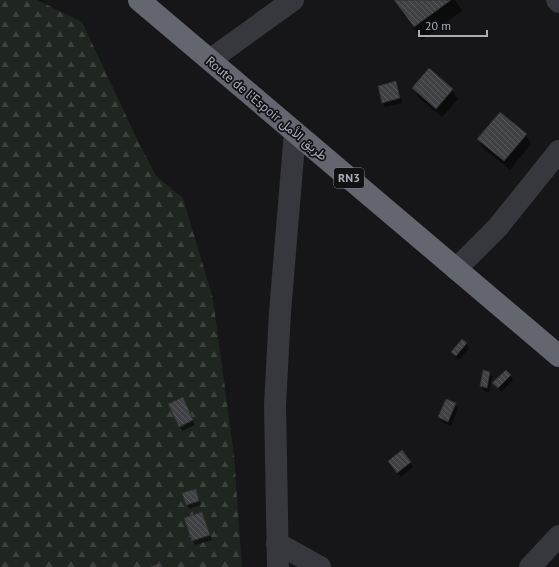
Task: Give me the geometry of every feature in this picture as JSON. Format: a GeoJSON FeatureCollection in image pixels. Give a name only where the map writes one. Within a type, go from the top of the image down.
{"type":"FeatureCollection","features":[{"type":"Feature","properties":{"kind":"highway","name":"Route de l’Espoir طريق الأمل"},"geometry":{"type":"LineString","coordinates":[[140,0],[559,356]]}},
{"type":"Feature","properties":{"kind":"street"},"geometry":{"type":"LineString","coordinates":[[210,60],[293,0]]}},
{"type":"Feature","properties":{"kind":"street"},"geometry":{"type":"LineString","coordinates":[[278,567],[275,405],[280,312],[295,132]]}},
{"type":"Feature","properties":{"kind":"street"},"geometry":{"type":"LineString","coordinates":[[456,269],[498,227],[559,151]]}},
{"type":"Feature","properties":{"kind":"street"},"geometry":{"type":"LineString","coordinates":[[530,567],[559,536]]}},
{"type":"Feature","properties":{"kind":"street"},"geometry":{"type":"LineString","coordinates":[[277,543],[320,567]]}},
{"type":"Feature","properties":{"kind":"green space"},"geometry":{"type":"Polygon","coordinates":[[[0,0],[37,0],[82,22],[156,176],[183,198],[213,299],[234,456],[242,567],[0,567],[0,0]]]}},
{"type":"Feature","properties":{"kind":"building"},"geometry":{"type":"Polygon","coordinates":[[[394,0],[451,0],[414,27],[394,0]]]}},
{"type":"Feature","properties":{"kind":"building"},"geometry":{"type":"Polygon","coordinates":[[[429,68],[453,89],[436,109],[412,88],[429,68]]]}},
{"type":"Feature","properties":{"kind":"building"},"geometry":{"type":"Polygon","coordinates":[[[396,81],[400,98],[382,103],[378,86],[396,81]]]}},
{"type":"Feature","properties":{"kind":"building"},"geometry":{"type":"Polygon","coordinates":[[[500,112],[527,134],[504,161],[477,139],[500,112]]]}},
{"type":"Feature","properties":{"kind":"building"},"geometry":{"type":"Polygon","coordinates":[[[462,339],[467,343],[456,356],[451,352],[462,339]]]}},
{"type":"Feature","properties":{"kind":"building"},"geometry":{"type":"Polygon","coordinates":[[[483,370],[490,372],[487,388],[480,386],[483,370]]]}},
{"type":"Feature","properties":{"kind":"building"},"geometry":{"type":"Polygon","coordinates":[[[506,370],[511,375],[498,388],[492,383],[506,370]]]}},
{"type":"Feature","properties":{"kind":"building"},"geometry":{"type":"Polygon","coordinates":[[[183,397],[193,420],[179,427],[168,404],[183,397]]]}},
{"type":"Feature","properties":{"kind":"building"},"geometry":{"type":"Polygon","coordinates":[[[446,399],[456,403],[448,422],[438,417],[446,399]]]}},
{"type":"Feature","properties":{"kind":"building"},"geometry":{"type":"Polygon","coordinates":[[[402,450],[411,462],[397,473],[388,461],[402,450]]]}},
{"type":"Feature","properties":{"kind":"building"},"geometry":{"type":"Polygon","coordinates":[[[196,489],[199,501],[186,505],[182,493],[196,489]]]}},
{"type":"Feature","properties":{"kind":"building"},"geometry":{"type":"Polygon","coordinates":[[[202,512],[210,535],[192,541],[184,518],[202,512]]]}},
{"type":"Feature","properties":{"kind":"building"},"geometry":{"type":"Polygon","coordinates":[[[160,563],[162,567],[151,567],[160,563]]]}}]}
